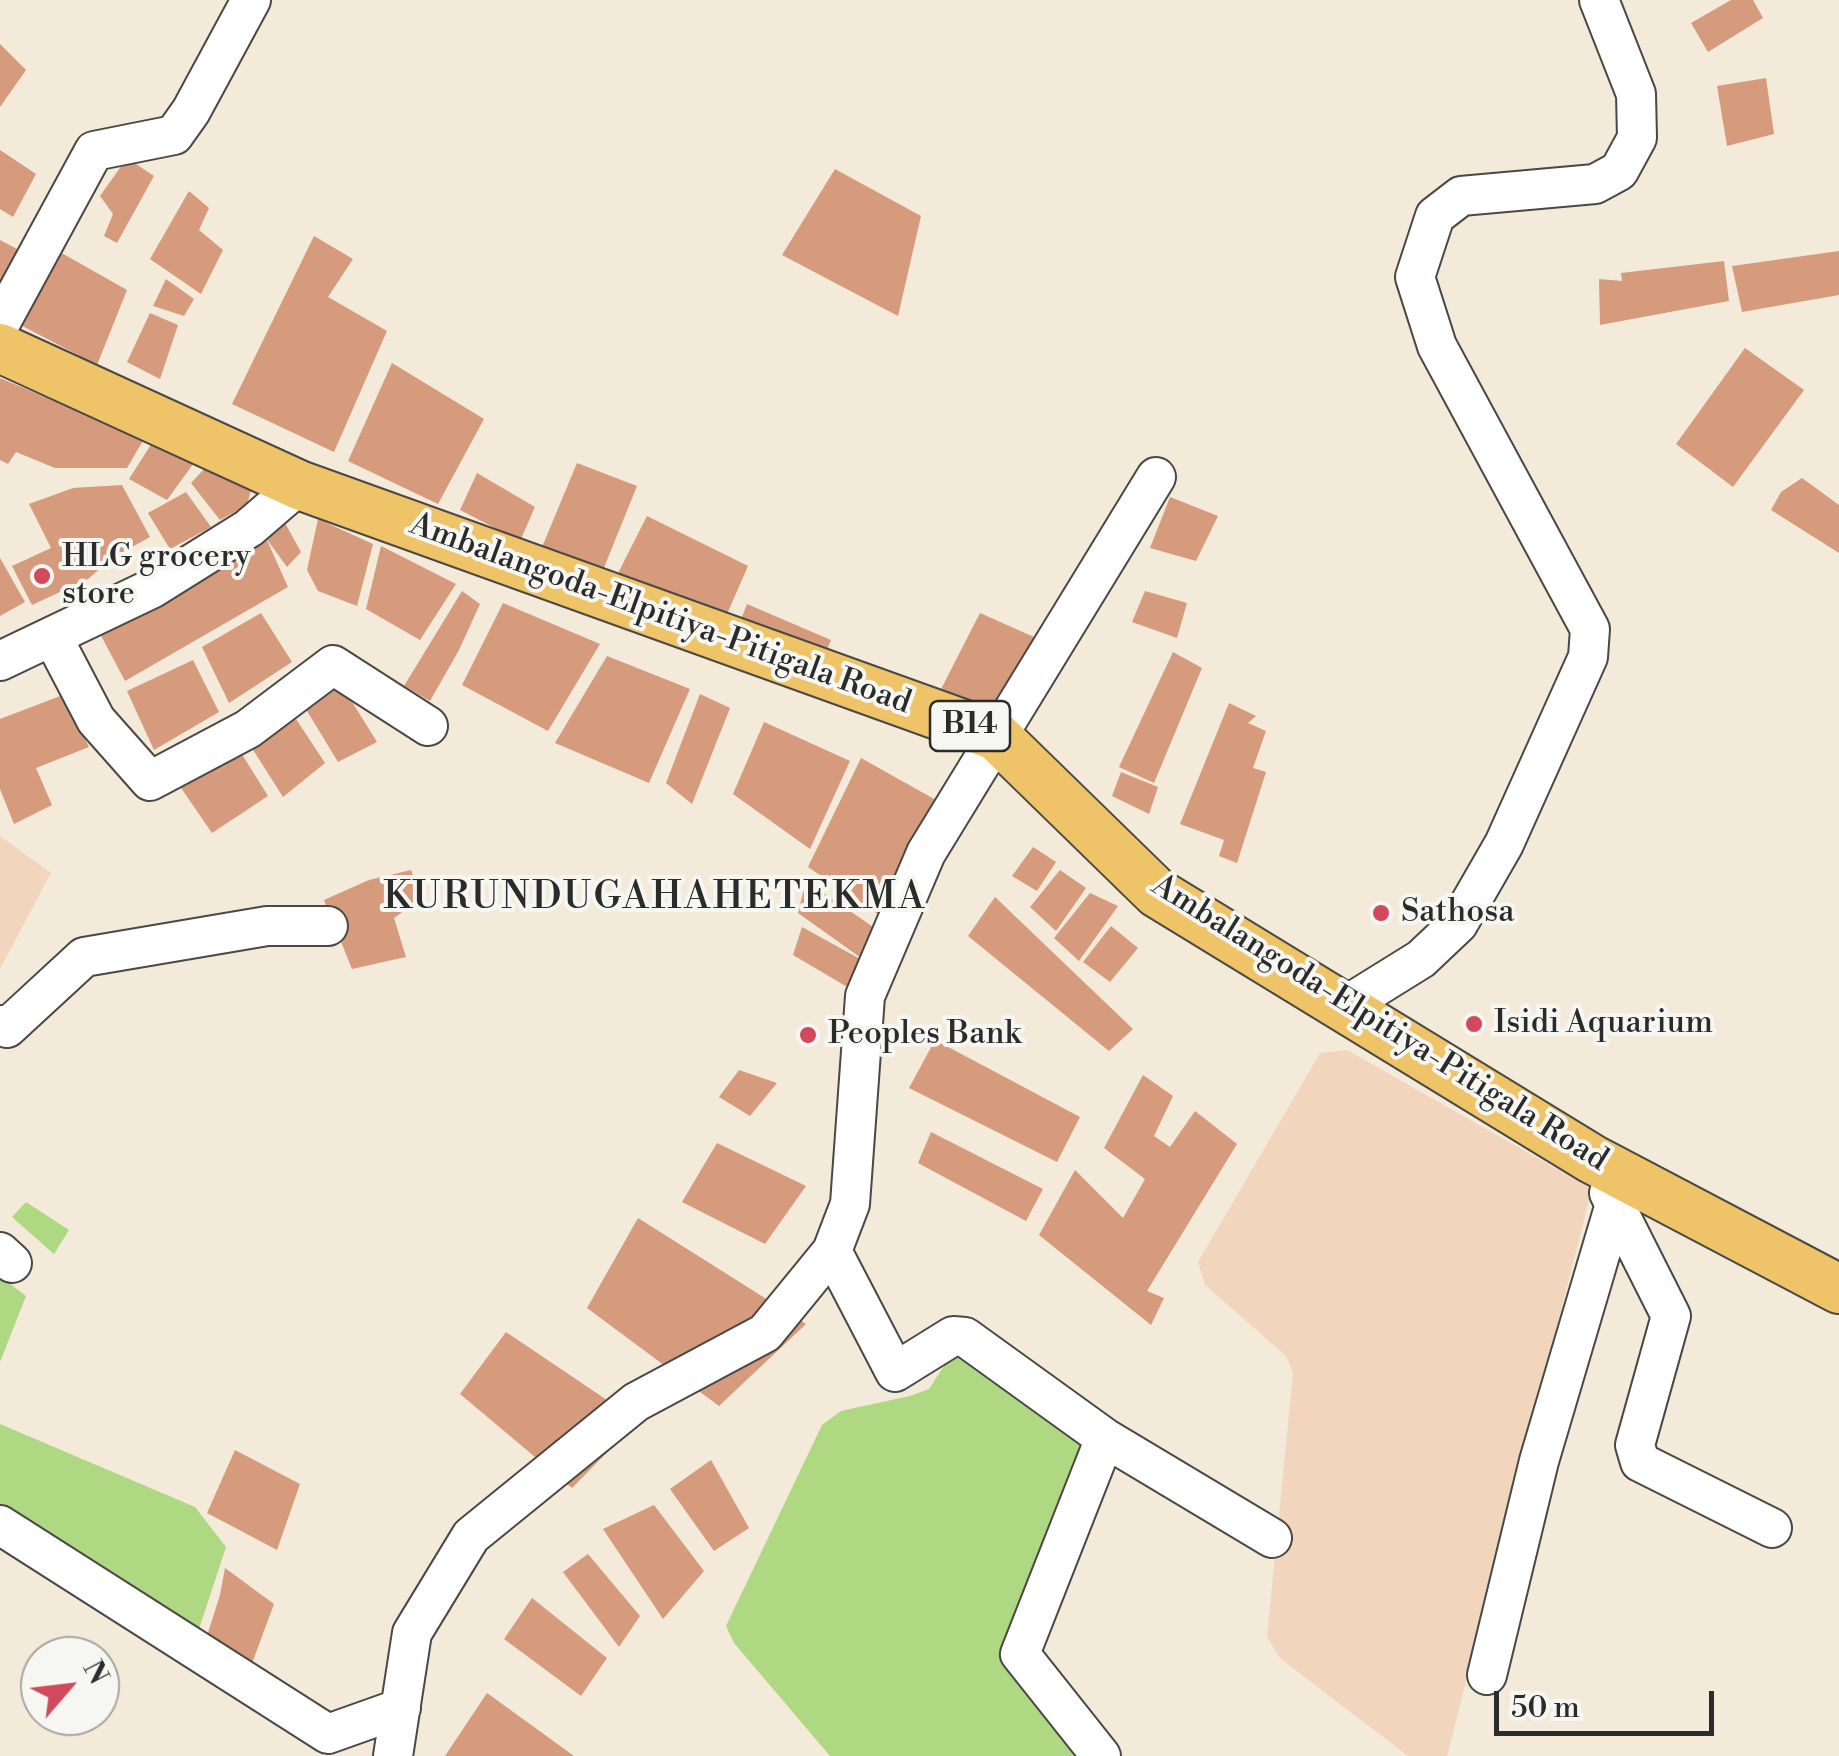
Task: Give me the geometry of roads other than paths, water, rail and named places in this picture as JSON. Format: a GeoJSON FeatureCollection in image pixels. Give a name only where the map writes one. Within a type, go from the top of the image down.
{"type":"FeatureCollection","features":[{"type":"Feature","properties":{"kind":"main road","name":"Ambalangoda-Elpitiya-Pitigala Road"},"geometry":{"type":"LineString","coordinates":[[0,348],[299,485],[996,736],[1157,894],[1592,1159],[1839,1289]]}},
{"type":"Feature","properties":{"kind":"street"},"geometry":{"type":"LineString","coordinates":[[0,324],[94,152],[174,135],[191,111],[250,0]]}},
{"type":"Feature","properties":{"kind":"street"},"geometry":{"type":"LineString","coordinates":[[1342,1008],[1421,959],[1458,924],[1504,844],[1588,657],[1590,629],[1437,346],[1415,277],[1436,216],[1460,196],[1596,184],[1619,172],[1636,138],[1636,94],[1599,0]]}},
{"type":"Feature","properties":{"kind":"street"},"geometry":{"type":"LineString","coordinates":[[393,1756],[412,1633],[470,1536],[636,1402],[765,1333],[832,1251],[850,1204],[866,996],[926,853],[1156,478]]}},
{"type":"Feature","properties":{"kind":"street"},"geometry":{"type":"LineString","coordinates":[[0,661],[169,578],[249,528],[299,485]]}},
{"type":"Feature","properties":{"kind":"street"},"geometry":{"type":"LineString","coordinates":[[52,636],[96,720],[150,781],[248,729],[333,665],[428,726]]}},
{"type":"Feature","properties":{"kind":"street"},"geometry":{"type":"LineString","coordinates":[[0,1025],[7,1028],[84,956],[266,926],[328,926]]}},
{"type":"Feature","properties":{"kind":"street"},"geometry":{"type":"LineString","coordinates":[[1592,1159],[1671,1316],[1635,1445],[1640,1462],[1772,1528]]}},
{"type":"Feature","properties":{"kind":"street"},"geometry":{"type":"LineString","coordinates":[[1487,1675],[1539,1460],[1615,1204]]}},
{"type":"Feature","properties":{"kind":"street"},"geometry":{"type":"LineString","coordinates":[[832,1251],[895,1372],[953,1336],[966,1337],[1106,1438],[1272,1538]]}},
{"type":"Feature","properties":{"kind":"street"},"geometry":{"type":"LineString","coordinates":[[1101,1756],[1020,1654],[1106,1438]]}},
{"type":"Feature","properties":{"kind":"street"},"geometry":{"type":"LineString","coordinates":[[0,1525],[328,1734],[401,1708]]}},
{"type":"Feature","properties":{"kind":"place","name":"HLG grocery store"},"geometry":{"type":"Point","coordinates":[42,576]}},
{"type":"Feature","properties":{"kind":"place","name":"Sathosa"},"geometry":{"type":"Point","coordinates":[1381,913]}},
{"type":"Feature","properties":{"kind":"place","name":"Isidi Aquarium"},"geometry":{"type":"Point","coordinates":[1474,1024]}},
{"type":"Feature","properties":{"kind":"place","name":"Peoples Bank"},"geometry":{"type":"Point","coordinates":[808,1035]}},
{"type":"Feature","properties":{"kind":"district","name":"KURUNDUGAHAHETEKMA"},"geometry":{"type":"Point","coordinates":[655,899]}}]}
